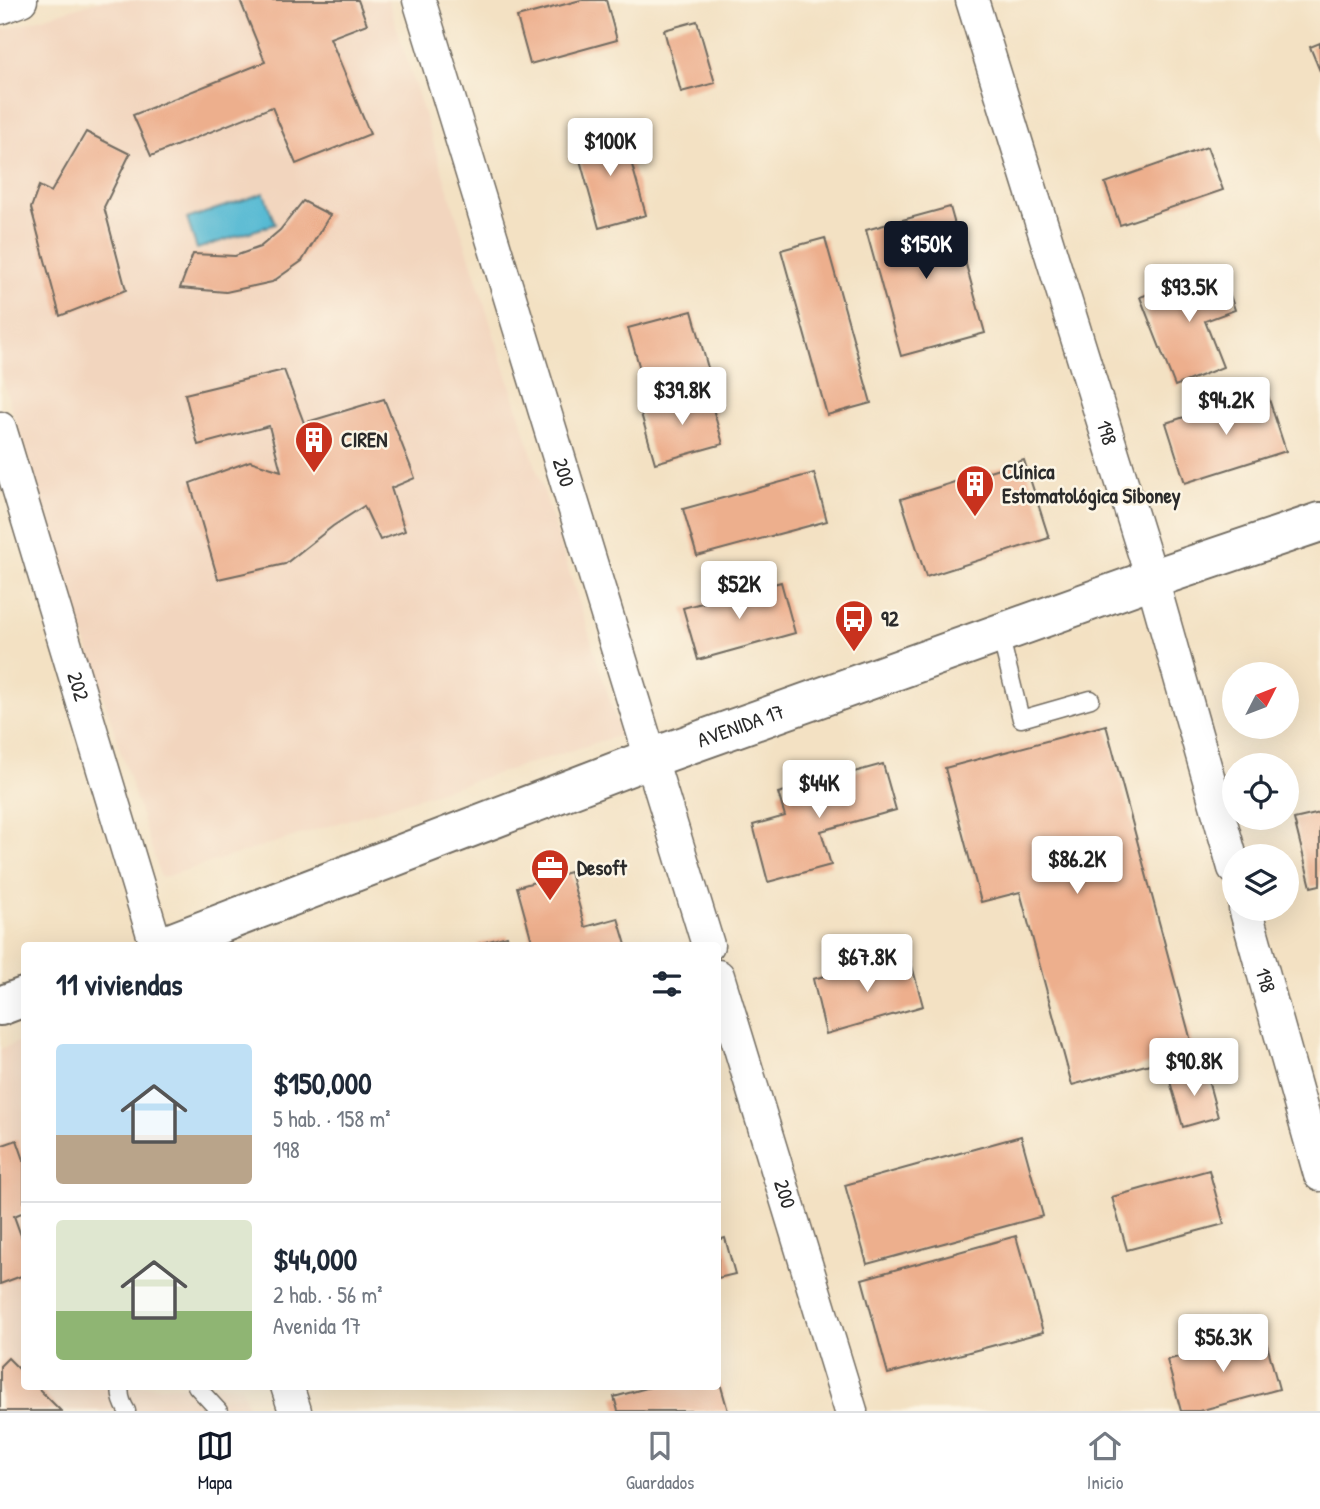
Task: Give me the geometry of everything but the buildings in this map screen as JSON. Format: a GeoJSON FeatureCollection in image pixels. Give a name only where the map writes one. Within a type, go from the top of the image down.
{"type":"FeatureCollection","features":[{"type":"Feature","properties":{"kind":"street"},"geometry":{"type":"LineString","coordinates":[[0,8],[21,0]]}},
{"type":"Feature","properties":{"kind":"street","name":"200"},"geometry":{"type":"LineString","coordinates":[[419,0],[707,942]]}},
{"type":"Feature","properties":{"kind":"street","name":"198"},"geometry":{"type":"LineString","coordinates":[[972,0],[1152,579],[1227,844]]}},
{"type":"Feature","properties":{"kind":"street","name":"202"},"geometry":{"type":"LineString","coordinates":[[0,428],[155,942]]}},
{"type":"Feature","properties":{"kind":"street","name":"AVENIDA 17"},"geometry":{"type":"LineString","coordinates":[[173,942],[651,758],[1152,579],[1320,522]]}},
{"type":"Feature","properties":{"kind":"street","name":"198"},"geometry":{"type":"LineString","coordinates":[[1249,921],[1320,1175]]}},
{"type":"Feature","properties":{"kind":"street","name":"200"},"geometry":{"type":"LineString","coordinates":[[721,986],[851,1411]]}},
{"type":"Feature","properties":{"kind":"street"},"geometry":{"type":"LineString","coordinates":[[0,1006],[21,998]]}},
{"type":"Feature","properties":{"kind":"street"},"geometry":{"type":"LineString","coordinates":[[288,1390],[295,1411]]}},
{"type":"Feature","properties":{"kind":"lane"},"geometry":{"type":"LineString","coordinates":[[1000,634],[1021,719],[1091,699]]}},
{"type":"Feature","properties":{"kind":"lane"},"geometry":{"type":"LineString","coordinates":[[120,1390],[127,1411]]}},
{"type":"Feature","properties":{"kind":"lane"},"geometry":{"type":"LineString","coordinates":[[200,1390],[219,1411]]}},
{"type":"Feature","properties":{"kind":"shaded area"},"geometry":{"type":"Polygon","coordinates":[[[101,0],[388,0],[621,735],[161,878],[0,372],[0,31],[101,0]]]}},
{"type":"Feature","properties":{"kind":"shaded area"},"geometry":{"type":"Polygon","coordinates":[[[21,1041],[21,1390],[242,1390],[249,1411],[0,1411],[0,1049],[21,1041]]]}},
{"type":"Feature","properties":{"kind":"water"},"geometry":{"type":"Polygon","coordinates":[[[264,193],[275,224],[197,249],[187,219],[264,193]]]}},
{"type":"Feature","properties":{"kind":"place","name":"CIREN"},"geometry":{"type":"Point","coordinates":[314,474]}},
{"type":"Feature","properties":{"kind":"place","name":"Clínica Estomatológica Siboney"},"geometry":{"type":"Point","coordinates":[975,518]}},
{"type":"Feature","properties":{"kind":"place","name":"92"},"geometry":{"type":"Point","coordinates":[854,653]}},
{"type":"Feature","properties":{"kind":"place","name":"Desoft"},"geometry":{"type":"Point","coordinates":[550,902]}}]}
